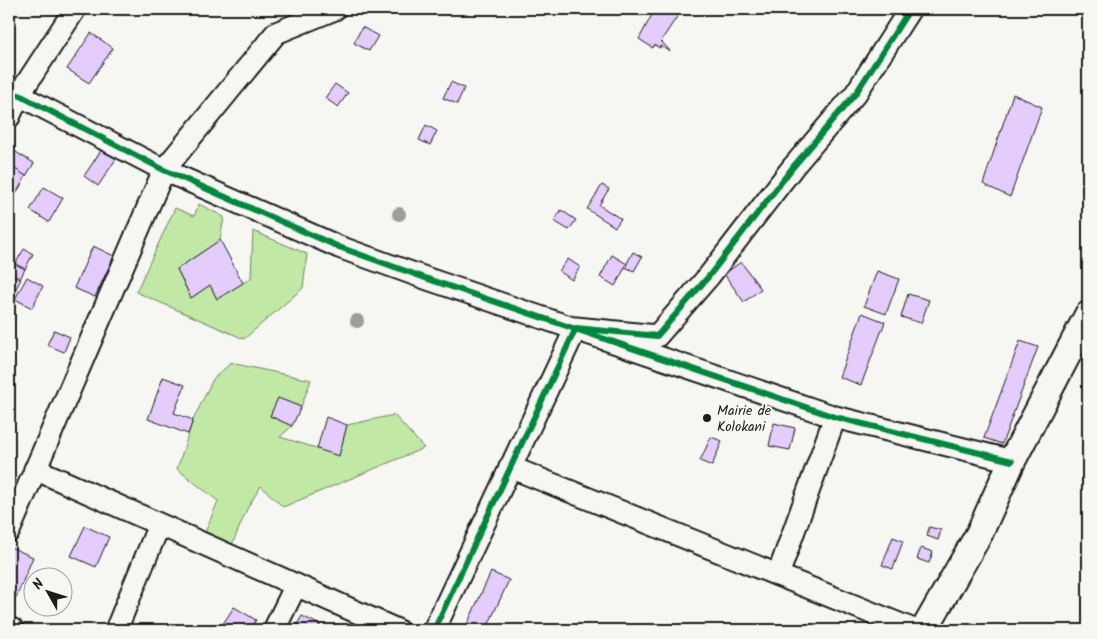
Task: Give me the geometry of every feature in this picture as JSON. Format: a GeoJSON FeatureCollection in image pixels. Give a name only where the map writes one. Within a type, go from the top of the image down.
{"type":"FeatureCollection","features":[{"type":"Feature","properties":{"kind":"street"},"geometry":{"type":"LineString","coordinates":[[9,117],[14,94],[75,9]]}},
{"type":"Feature","properties":{"kind":"street"},"geometry":{"type":"LineString","coordinates":[[9,531],[164,170],[276,33],[335,9]]}},
{"type":"Feature","properties":{"kind":"street"},"geometry":{"type":"LineString","coordinates":[[576,328],[657,336],[709,276],[792,167],[856,93],[910,9]]}},
{"type":"Feature","properties":{"kind":"street"},"geometry":{"type":"LineString","coordinates":[[14,94],[164,170],[339,247],[835,417],[1012,461]]}},
{"type":"Feature","properties":{"kind":"street"},"geometry":{"type":"LineString","coordinates":[[924,630],[979,534],[1012,461],[1088,315]]}},
{"type":"Feature","properties":{"kind":"street"},"geometry":{"type":"LineString","coordinates":[[434,630],[576,328]]}},
{"type":"Feature","properties":{"kind":"street"},"geometry":{"type":"LineString","coordinates":[[778,575],[835,417]]}},
{"type":"Feature","properties":{"kind":"street"},"geometry":{"type":"LineString","coordinates":[[510,467],[914,630]]}},
{"type":"Feature","properties":{"kind":"street"},"geometry":{"type":"LineString","coordinates":[[34,469],[397,630]]}},
{"type":"Feature","properties":{"kind":"street"},"geometry":{"type":"LineString","coordinates":[[116,630],[159,525]]}},
{"type":"Feature","properties":{"kind":"street"},"geometry":{"type":"LineString","coordinates":[[274,630],[296,585]]}},
{"type":"Feature","properties":{"kind":"street"},"geometry":{"type":"LineString","coordinates":[[9,628],[13,630]]}},
{"type":"Feature","properties":{"kind":"green space"},"geometry":{"type":"Polygon","coordinates":[[[199,204],[224,217],[220,240],[177,269],[191,298],[210,285],[217,299],[251,278],[253,231],[307,254],[303,288],[244,339],[136,292],[175,208],[194,216],[199,204]]]}},
{"type":"Feature","properties":{"kind":"green space"},"geometry":{"type":"Polygon","coordinates":[[[231,363],[311,380],[301,407],[278,398],[270,416],[292,426],[280,437],[339,455],[347,425],[394,415],[424,448],[283,507],[261,486],[248,507],[231,547],[204,535],[218,501],[177,469],[193,420],[213,379],[231,363]]]}},
{"type":"Feature","properties":{"kind":"building"},"geometry":{"type":"Polygon","coordinates":[[[655,9],[682,9],[661,41],[670,51],[660,46],[660,48],[654,45],[653,48],[639,39],[655,9]]]}},
{"type":"Feature","properties":{"kind":"building"},"geometry":{"type":"Polygon","coordinates":[[[362,27],[378,36],[369,51],[354,43],[362,27]]]}},
{"type":"Feature","properties":{"kind":"building"},"geometry":{"type":"Polygon","coordinates":[[[91,33],[113,48],[89,83],[67,69],[91,33]]]}},
{"type":"Feature","properties":{"kind":"building"},"geometry":{"type":"Polygon","coordinates":[[[451,82],[464,88],[457,104],[443,98],[451,82]]]}},
{"type":"Feature","properties":{"kind":"building"},"geometry":{"type":"Polygon","coordinates":[[[335,84],[348,93],[338,107],[325,98],[335,84]]]}},
{"type":"Feature","properties":{"kind":"building"},"geometry":{"type":"Polygon","coordinates":[[[1013,94],[1042,107],[1010,197],[983,184],[1013,94]]]}},
{"type":"Feature","properties":{"kind":"building"},"geometry":{"type":"Polygon","coordinates":[[[426,125],[437,131],[430,145],[419,140],[426,125]]]}},
{"type":"Feature","properties":{"kind":"building"},"geometry":{"type":"Polygon","coordinates":[[[102,149],[116,159],[98,186],[84,176],[102,149]]]}},
{"type":"Feature","properties":{"kind":"building"},"geometry":{"type":"Polygon","coordinates":[[[14,151],[34,163],[26,176],[9,166],[9,160],[14,151]]]}},
{"type":"Feature","properties":{"kind":"building"},"geometry":{"type":"Polygon","coordinates":[[[9,165],[26,176],[16,194],[9,189],[9,165]]]}},
{"type":"Feature","properties":{"kind":"building"},"geometry":{"type":"Polygon","coordinates":[[[602,185],[609,189],[599,205],[621,219],[615,227],[587,209],[602,185]]]}},
{"type":"Feature","properties":{"kind":"building"},"geometry":{"type":"Polygon","coordinates":[[[44,187],[63,198],[49,222],[30,210],[44,187]]]}},
{"type":"Feature","properties":{"kind":"building"},"geometry":{"type":"Polygon","coordinates":[[[561,210],[576,220],[569,230],[554,221],[561,210]]]}},
{"type":"Feature","properties":{"kind":"building"},"geometry":{"type":"Polygon","coordinates":[[[220,240],[243,283],[217,299],[210,285],[191,298],[177,269],[220,240]]]}},
{"type":"Feature","properties":{"kind":"building"},"geometry":{"type":"Polygon","coordinates":[[[93,246],[114,256],[95,297],[74,288],[93,246]]]}},
{"type":"Feature","properties":{"kind":"building"},"geometry":{"type":"Polygon","coordinates":[[[24,249],[33,254],[25,269],[15,264],[24,249]]]}},
{"type":"Feature","properties":{"kind":"building"},"geometry":{"type":"Polygon","coordinates":[[[633,252],[642,257],[634,271],[625,267],[633,252]]]}},
{"type":"Feature","properties":{"kind":"building"},"geometry":{"type":"Polygon","coordinates":[[[612,255],[627,264],[615,286],[600,277],[612,255]]]}},
{"type":"Feature","properties":{"kind":"building"},"geometry":{"type":"Polygon","coordinates":[[[568,259],[580,267],[572,280],[559,271],[568,259]]]}},
{"type":"Feature","properties":{"kind":"building"},"geometry":{"type":"Polygon","coordinates":[[[741,262],[761,289],[744,302],[724,274],[741,262]]]}},
{"type":"Feature","properties":{"kind":"building"},"geometry":{"type":"Polygon","coordinates":[[[15,264],[25,269],[20,279],[11,274],[15,264]]]}},
{"type":"Feature","properties":{"kind":"building"},"geometry":{"type":"Polygon","coordinates":[[[877,271],[899,279],[886,314],[864,306],[877,271]]]}},
{"type":"Feature","properties":{"kind":"building"},"geometry":{"type":"Polygon","coordinates":[[[11,274],[21,279],[9,302],[9,277],[11,274]]]}},
{"type":"Feature","properties":{"kind":"building"},"geometry":{"type":"Polygon","coordinates":[[[27,277],[43,286],[32,308],[15,299],[27,277]]]}},
{"type":"Feature","properties":{"kind":"building"},"geometry":{"type":"Polygon","coordinates":[[[908,294],[929,300],[921,323],[901,317],[908,294]]]}},
{"type":"Feature","properties":{"kind":"building"},"geometry":{"type":"Polygon","coordinates":[[[862,313],[885,322],[861,385],[839,377],[862,313]]]}},
{"type":"Feature","properties":{"kind":"building"},"geometry":{"type":"Polygon","coordinates":[[[54,330],[70,337],[64,352],[47,345],[54,330]]]}},
{"type":"Feature","properties":{"kind":"building"},"geometry":{"type":"Polygon","coordinates":[[[1020,341],[1038,347],[1002,444],[984,438],[1020,341]]]}},
{"type":"Feature","properties":{"kind":"building"},"geometry":{"type":"Polygon","coordinates":[[[163,377],[185,385],[174,413],[193,420],[188,434],[148,419],[163,377]]]}},
{"type":"Feature","properties":{"kind":"building"},"geometry":{"type":"Polygon","coordinates":[[[278,398],[301,407],[292,426],[270,416],[278,398]]]}},
{"type":"Feature","properties":{"kind":"building"},"geometry":{"type":"Polygon","coordinates":[[[326,417],[347,425],[339,456],[317,449],[326,417]]]}},
{"type":"Feature","properties":{"kind":"building"},"geometry":{"type":"Polygon","coordinates":[[[774,423],[795,428],[790,450],[769,446],[774,423]]]}},
{"type":"Feature","properties":{"kind":"building"},"geometry":{"type":"Polygon","coordinates":[[[711,437],[722,441],[712,466],[700,461],[711,437]]]}},
{"type":"Feature","properties":{"kind":"building"},"geometry":{"type":"Polygon","coordinates":[[[85,526],[109,537],[96,567],[71,556],[85,526]]]}},
{"type":"Feature","properties":{"kind":"building"},"geometry":{"type":"Polygon","coordinates":[[[929,527],[941,530],[938,540],[927,536],[929,527]]]}},
{"type":"Feature","properties":{"kind":"building"},"geometry":{"type":"Polygon","coordinates":[[[893,537],[903,541],[893,569],[882,565],[893,537]]]}},
{"type":"Feature","properties":{"kind":"building"},"geometry":{"type":"Polygon","coordinates":[[[10,547],[33,557],[29,566],[22,566],[22,584],[16,598],[9,595],[10,547]]]}},
{"type":"Feature","properties":{"kind":"building"},"geometry":{"type":"Polygon","coordinates":[[[921,548],[933,552],[929,563],[917,559],[921,548]]]}},
{"type":"Feature","properties":{"kind":"building"},"geometry":{"type":"Polygon","coordinates":[[[491,572],[509,580],[486,630],[465,629],[491,572]]]}},
{"type":"Feature","properties":{"kind":"building"},"geometry":{"type":"Polygon","coordinates":[[[234,607],[256,620],[249,630],[219,630],[234,607]]]}},
{"type":"Feature","properties":{"kind":"building"},"geometry":{"type":"Polygon","coordinates":[[[302,616],[320,625],[318,630],[294,630],[302,616]]]}},
{"type":"Feature","properties":{"kind":"cycle path"},"geometry":{"type":"LineString","coordinates":[[434,630],[576,328],[657,336],[709,276],[793,167],[856,93],[910,9]]}},
{"type":"Feature","properties":{"kind":"cycle path"},"geometry":{"type":"LineString","coordinates":[[9,92],[19,95],[164,170],[339,247],[835,417],[1012,461]]}},
{"type":"Feature","properties":{"kind":"place","name":"Mairie de Kolokani"},"geometry":{"type":"Point","coordinates":[707,418]}}]}
